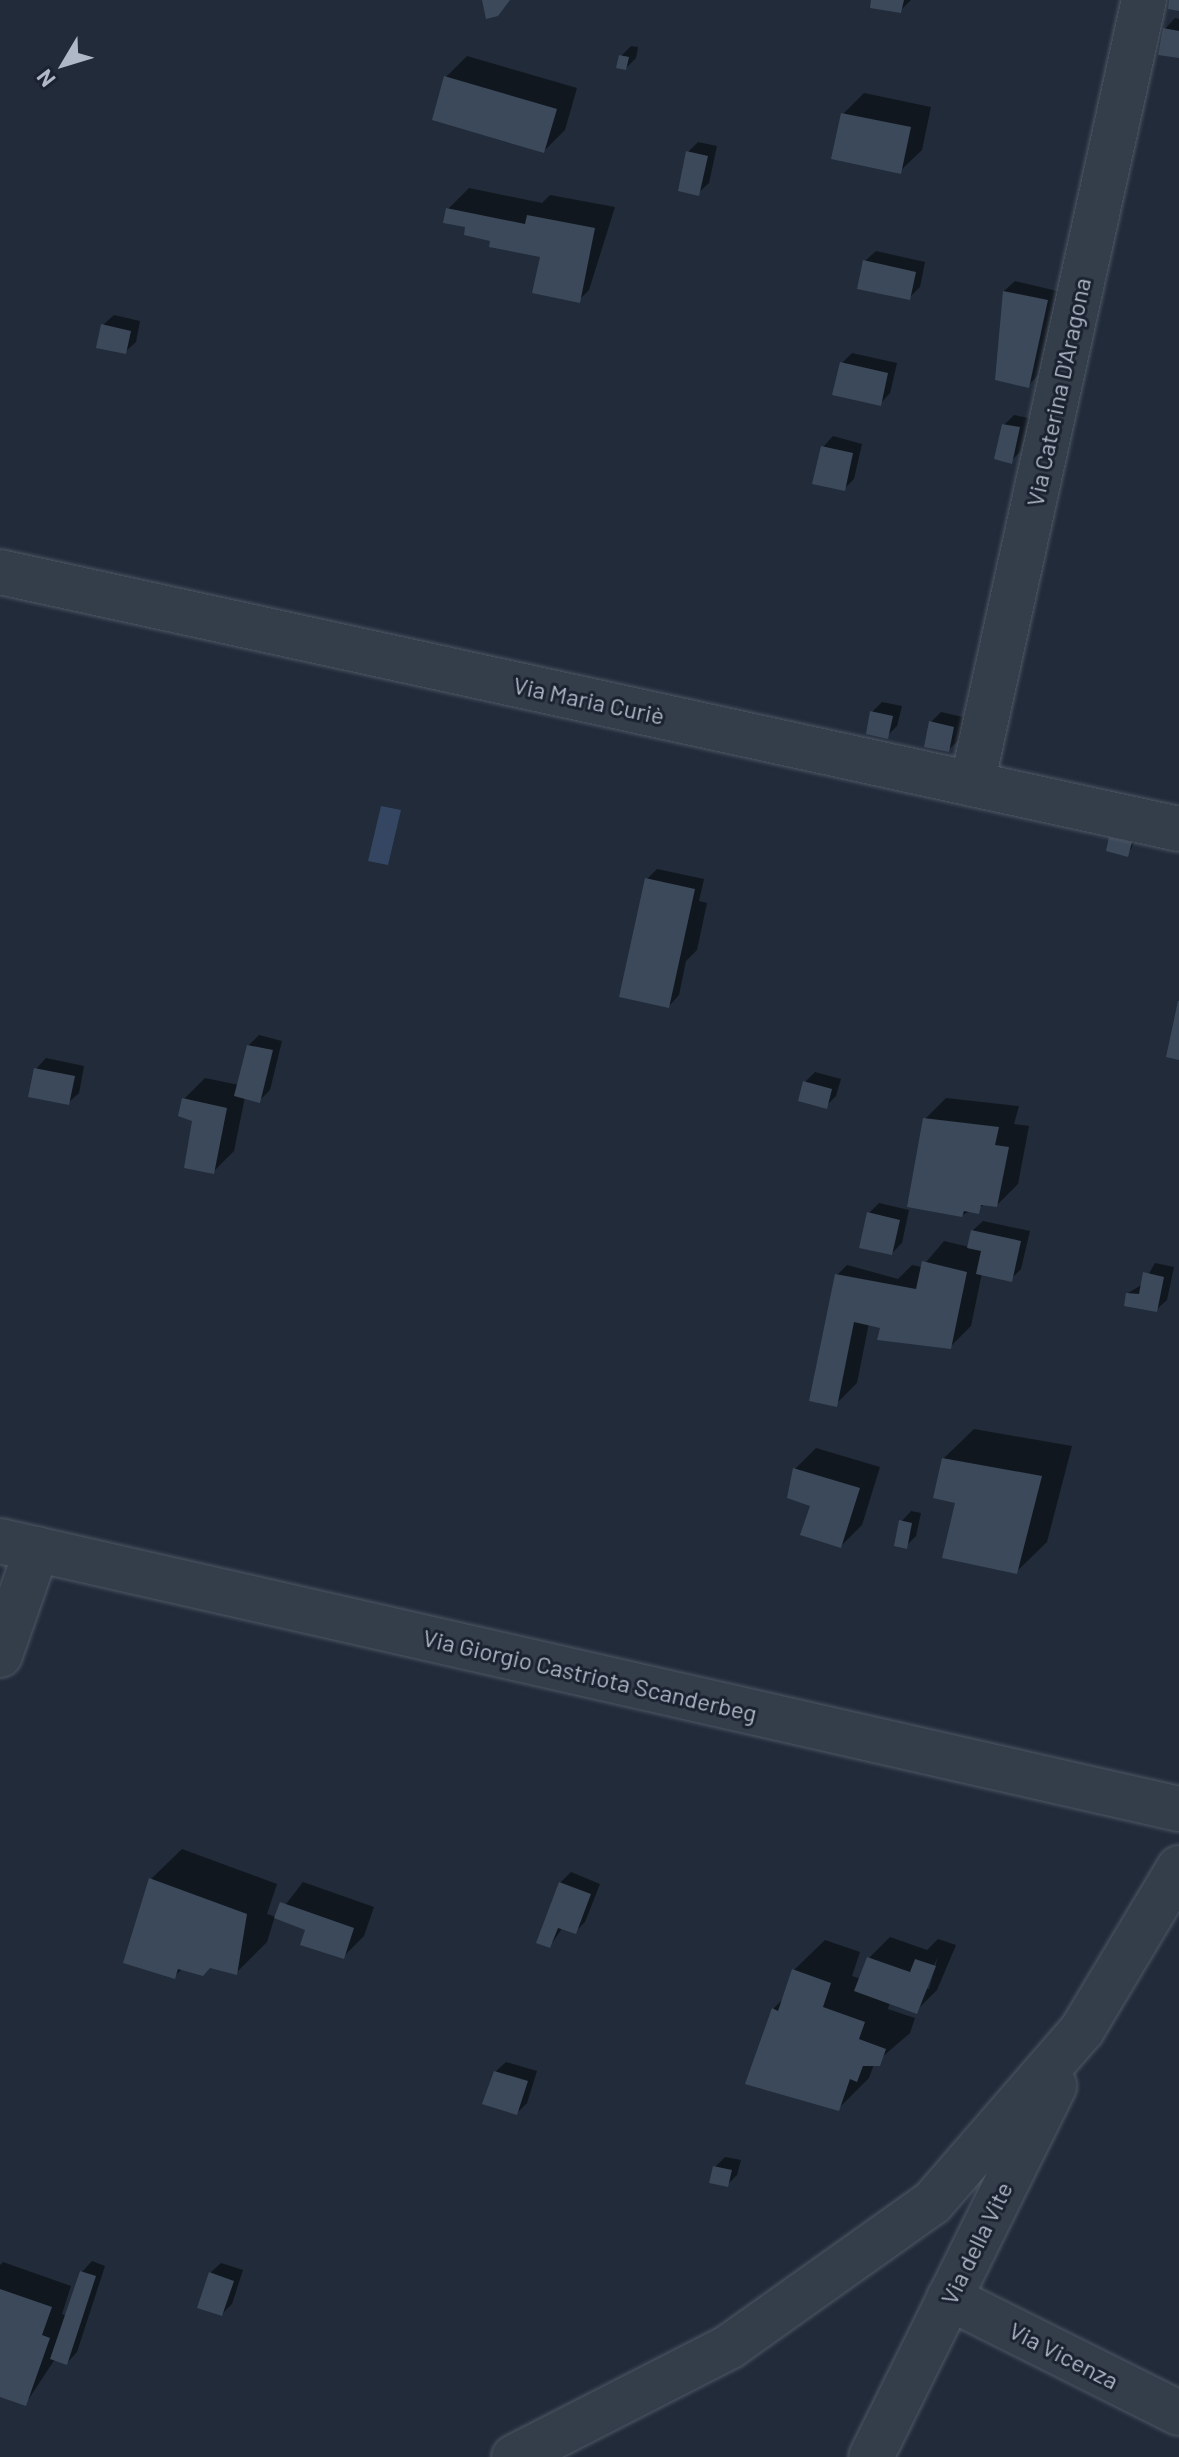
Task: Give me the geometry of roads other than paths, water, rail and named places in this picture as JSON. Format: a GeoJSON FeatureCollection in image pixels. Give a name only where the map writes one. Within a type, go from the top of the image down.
{"type":"FeatureCollection","features":[{"type":"Feature","properties":{"kind":"street","name":"Via Caterina D'Aragona"},"geometry":{"type":"LineString","coordinates":[[972,784],[1144,0]]}},
{"type":"Feature","properties":{"kind":"street","name":"Via Maria Curiè"},"geometry":{"type":"LineString","coordinates":[[0,572],[1179,829]]}},
{"type":"Feature","properties":{"kind":"street"},"geometry":{"type":"LineString","coordinates":[[0,1655],[18,1545]]}},
{"type":"Feature","properties":{"kind":"street","name":"Via Giorgio Castriota Scanderbeg"},"geometry":{"type":"LineString","coordinates":[[18,1545],[1179,1809]]}},
{"type":"Feature","properties":{"kind":"street"},"geometry":{"type":"LineString","coordinates":[[514,2457],[729,2347],[932,2203],[1082,2030],[1179,1868]]}},
{"type":"Feature","properties":{"kind":"street","name":"Via della Vite"},"geometry":{"type":"LineString","coordinates":[[871,2457],[1082,2030]]}},
{"type":"Feature","properties":{"kind":"street","name":"Via Vicenza"},"geometry":{"type":"LineString","coordinates":[[949,2298],[1179,2413]]}},
{"type":"Feature","properties":{"kind":"water"},"geometry":{"type":"Polygon","coordinates":[[[381,806],[401,810],[388,865],[368,861],[381,806]]]}}]}
